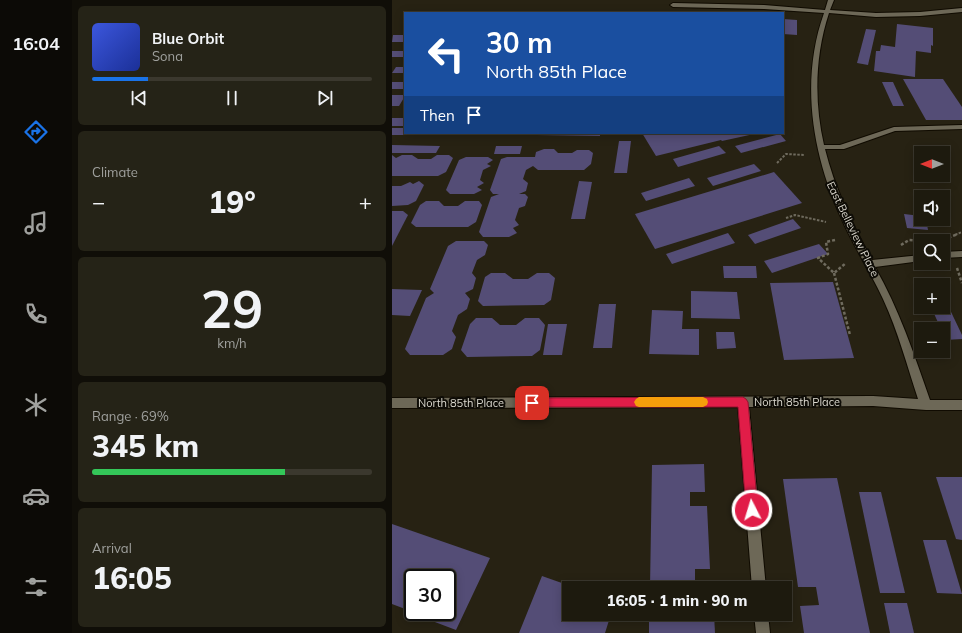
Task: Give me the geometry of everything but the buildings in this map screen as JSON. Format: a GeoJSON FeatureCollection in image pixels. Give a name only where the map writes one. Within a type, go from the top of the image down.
{"type":"FeatureCollection","features":[{"type":"Feature","properties":{"kind":"street","name":"East Belleview Place"},"geometry":{"type":"LineString","coordinates":[[831,0],[818,38],[816,50],[814,82],[817,128],[820,147],[830,184],[847,222],[892,310],[926,405]]}},
{"type":"Feature","properties":{"kind":"street"},"geometry":{"type":"LineString","coordinates":[[673,5],[756,7],[858,15],[891,15],[962,10]]}},
{"type":"Feature","properties":{"kind":"street"},"geometry":{"type":"LineString","coordinates":[[820,147],[841,147],[894,129],[962,127]]}},
{"type":"Feature","properties":{"kind":"street"},"geometry":{"type":"LineString","coordinates":[[950,255],[962,254]]}},
{"type":"Feature","properties":{"kind":"street"},"geometry":{"type":"LineString","coordinates":[[869,264],[914,259]]}},
{"type":"Feature","properties":{"kind":"street","name":"North 85th Place"},"geometry":{"type":"LineString","coordinates":[[392,403],[873,401],[926,405],[962,405]]}},
{"type":"Feature","properties":{"kind":"street"},"geometry":{"type":"LineString","coordinates":[[743,402],[758,581]]}},
{"type":"Feature","properties":{"kind":"street"},"geometry":{"type":"LineString","coordinates":[[762,621],[763,633]]}},
{"type":"Feature","properties":{"kind":"path"},"geometry":{"type":"LineString","coordinates":[[777,163],[786,154],[804,155]]}},
{"type":"Feature","properties":{"kind":"path"},"geometry":{"type":"LineString","coordinates":[[786,218],[795,216],[826,222]]}},
{"type":"Feature","properties":{"kind":"path"},"geometry":{"type":"LineString","coordinates":[[950,236],[962,232]]}},
{"type":"Feature","properties":{"kind":"path"},"geometry":{"type":"LineString","coordinates":[[834,240],[826,242],[828,254],[818,258],[834,274],[850,335]]}},
{"type":"Feature","properties":{"kind":"path"},"geometry":{"type":"LineString","coordinates":[[896,249],[909,240],[914,240]]}},
{"type":"Feature","properties":{"kind":"path"},"geometry":{"type":"LineString","coordinates":[[834,274],[846,263]]}},
{"type":"Feature","properties":{"kind":"path"},"geometry":{"type":"LineString","coordinates":[[962,265],[956,265],[962,283]]}},
{"type":"Feature","properties":{"kind":"slow traffic"},"geometry":{"type":"LineString","coordinates":[[639,402],[703,402]]}},
{"type":"Feature","properties":{"kind":"route"},"geometry":{"type":"LineString","coordinates":[[532,403],[743,402],[752,510]]}}]}
